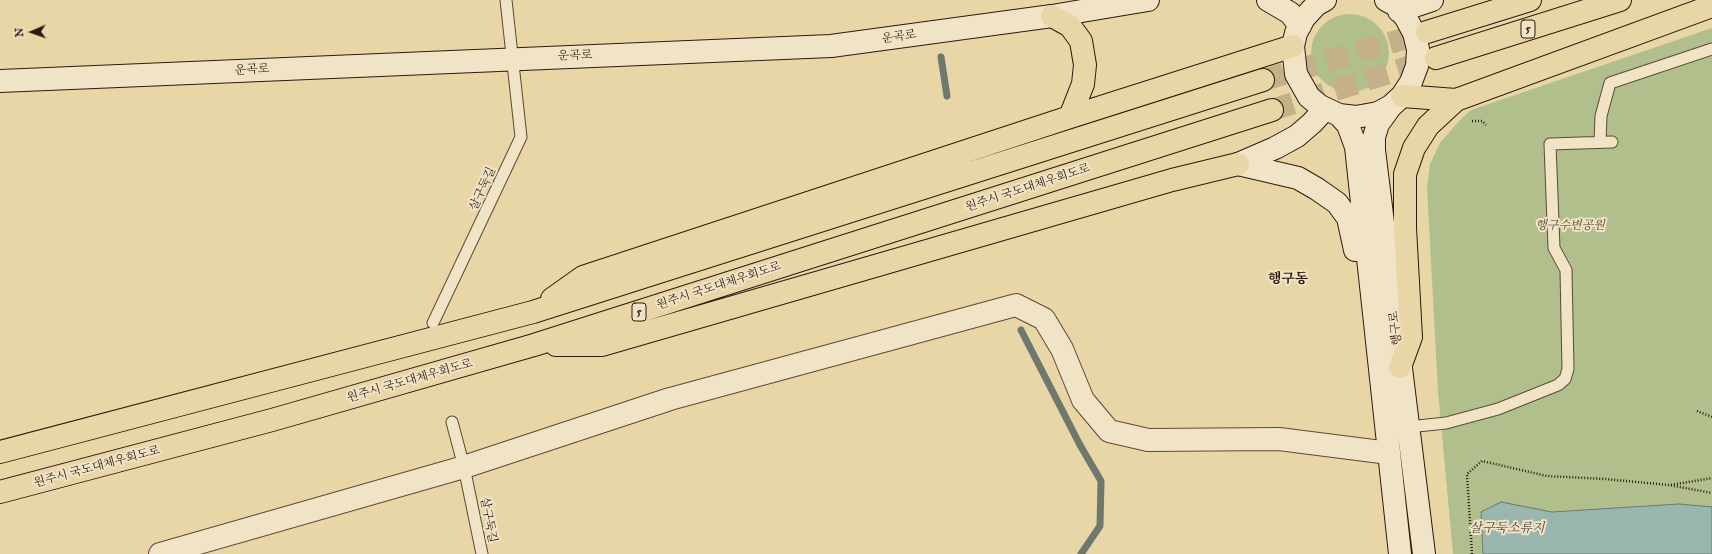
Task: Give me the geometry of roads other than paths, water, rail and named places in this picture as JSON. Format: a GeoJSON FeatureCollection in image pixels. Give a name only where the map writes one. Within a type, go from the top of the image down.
{"type":"FeatureCollection","features":[{"type":"Feature","properties":{"kind":"highway","name":"5"},"geometry":{"type":"LineString","coordinates":[[1427,32],[1530,0]]}},
{"type":"Feature","properties":{"kind":"highway","name":"5"},"geometry":{"type":"LineString","coordinates":[[1436,58],[1620,0]]}},
{"type":"Feature","properties":{"kind":"highway"},"geometry":{"type":"LineString","coordinates":[[1396,101],[1456,100],[1712,6]]}},
{"type":"Feature","properties":{"kind":"highway"},"geometry":{"type":"LineString","coordinates":[[1052,16],[1070,26],[1081,41],[1085,65],[1083,84],[1070,117]]}},
{"type":"Feature","properties":{"kind":"highway"},"geometry":{"type":"LineString","coordinates":[[533,312],[583,277],[1070,117],[1296,36]]}},
{"type":"Feature","properties":{"kind":"highway"},"geometry":{"type":"LineString","coordinates":[[0,452],[533,312],[1263,80]]}},
{"type":"Feature","properties":{"kind":"highway"},"geometry":{"type":"LineString","coordinates":[[1390,368],[1411,337],[1405,228],[1405,174],[1414,148],[1428,126],[1456,100]]}},
{"type":"Feature","properties":{"kind":"highway","name":"원주시 국도대체우회도로"},"geometry":{"type":"LineString","coordinates":[[0,492],[272,420],[534,345],[1272,110]]}},
{"type":"Feature","properties":{"kind":"highway"},"geometry":{"type":"LineString","coordinates":[[534,345],[602,345],[1172,180],[1238,164]]}},
{"type":"Feature","properties":{"kind":"street","name":"운곡로"},"geometry":{"type":"LineString","coordinates":[[0,81],[512,58],[831,46],[1052,16],[1148,0]]}},
{"type":"Feature","properties":{"kind":"street"},"geometry":{"type":"LineString","coordinates":[[1268,0],[1290,13],[1296,36]]}},
{"type":"Feature","properties":{"kind":"street"},"geometry":{"type":"LineString","coordinates":[[1296,36],[1304,18],[1316,5],[1318,0]]}},
{"type":"Feature","properties":{"kind":"street"},"geometry":{"type":"LineString","coordinates":[[1393,5],[1432,0]]}},
{"type":"Feature","properties":{"kind":"street","name":"행구로"},"geometry":{"type":"LineString","coordinates":[[1393,5],[1406,18],[1414,33],[1418,49],[1415,71],[1411,82],[1378,124],[1374,136],[1390,368],[1389,453],[1400,554]]}},
{"type":"Feature","properties":{"kind":"street","name":"행구로"},"geometry":{"type":"LineString","coordinates":[[1296,36],[1296,74],[1301,86],[1310,97],[1348,125],[1356,147],[1390,368],[1408,427],[1424,554]]}},
{"type":"Feature","properties":{"kind":"street"},"geometry":{"type":"LineString","coordinates":[[1238,164],[1275,148],[1297,136],[1312,123],[1332,112],[1364,117],[1378,113],[1396,101]]}},
{"type":"Feature","properties":{"kind":"street"},"geometry":{"type":"LineString","coordinates":[[1238,164],[1298,178],[1337,203],[1348,218],[1354,240],[1368,342],[1390,368]]}},
{"type":"Feature","properties":{"kind":"street"},"geometry":{"type":"LineString","coordinates":[[160,554],[464,467],[670,400],[1016,305],[1044,319],[1062,349],[1083,400],[1110,431],[1148,440],[1279,439],[1389,453]]}},
{"type":"Feature","properties":{"kind":"lane","name":"살구둑길"},"geometry":{"type":"LineString","coordinates":[[433,323],[521,137],[506,0]]}},
{"type":"Feature","properties":{"kind":"lane"},"geometry":{"type":"LineString","coordinates":[[1600,142],[1601,116],[1610,83],[1712,49]]}},
{"type":"Feature","properties":{"kind":"lane"},"geometry":{"type":"LineString","coordinates":[[1408,427],[1446,422],[1498,409],[1558,385],[1565,379],[1568,369],[1566,270],[1554,248],[1550,144],[1612,142]]}},
{"type":"Feature","properties":{"kind":"lane","name":"살구둑길"},"geometry":{"type":"LineString","coordinates":[[452,422],[464,467],[482,554]]}},
{"type":"Feature","properties":{"kind":"water","name":"살구둑소류지"},"geometry":{"type":"Polygon","coordinates":[[[1501,502],[1552,512],[1679,504],[1712,507],[1712,554],[1483,554],[1481,512],[1501,502]]]}},
{"type":"Feature","properties":{"kind":"waterway"},"geometry":{"type":"LineString","coordinates":[[941,57],[947,96]]}},
{"type":"Feature","properties":{"kind":"waterway"},"geometry":{"type":"LineString","coordinates":[[1021,330],[1080,445],[1101,481],[1100,526],[1081,554]]}},
{"type":"Feature","properties":{"kind":"tunnel"},"geometry":{"type":"LineString","coordinates":[[1263,80],[1427,32]]}},
{"type":"Feature","properties":{"kind":"tunnel"},"geometry":{"type":"LineString","coordinates":[[1272,110],[1433,59]]}},
{"type":"Feature","properties":{"kind":"district","name":"행구동"},"geometry":{"type":"Point","coordinates":[1288,280]}},
{"type":"Feature","properties":{"kind":"park label","name":"행구수변공원"},"geometry":{"type":"Point","coordinates":[1570,226]}}]}
